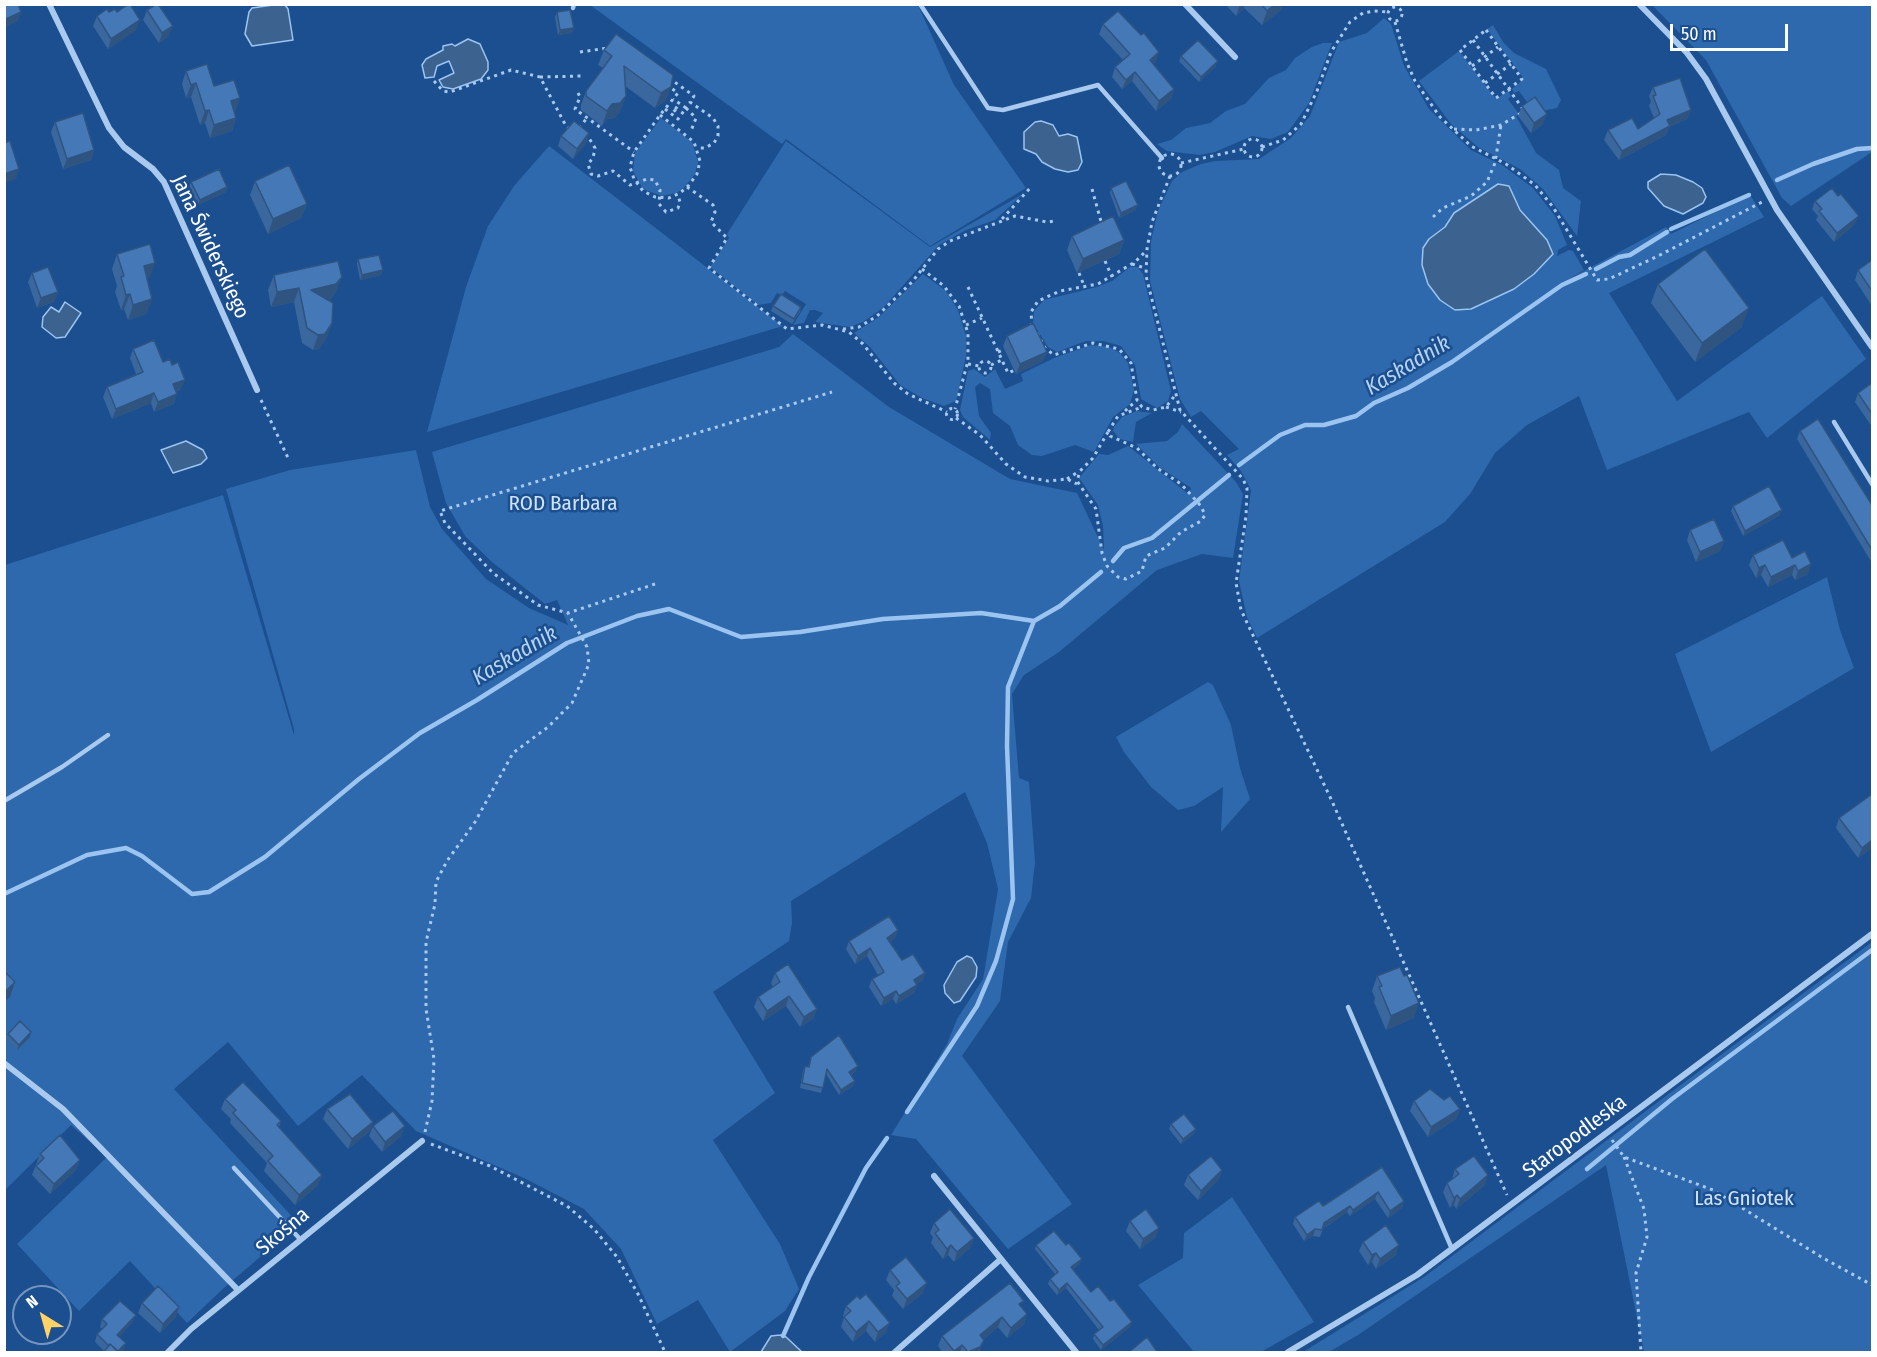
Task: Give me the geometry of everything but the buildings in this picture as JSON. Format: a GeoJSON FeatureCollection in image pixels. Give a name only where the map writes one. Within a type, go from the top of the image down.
{"type":"FeatureCollection","features":[{"type":"Feature","properties":{"kind":"street","name":"Jana Świderskiego"},"geometry":{"type":"LineString","coordinates":[[49,4],[110,128],[124,147],[153,169],[164,182],[257,390]]}},
{"type":"Feature","properties":{"kind":"street"},"geometry":{"type":"LineString","coordinates":[[1185,4],[1235,57]]}},
{"type":"Feature","properties":{"kind":"street"},"geometry":{"type":"LineString","coordinates":[[1639,4],[1687,53],[1706,79],[1777,210],[1872,347]]}},
{"type":"Feature","properties":{"kind":"street","name":"Staropodleska"},"geometry":{"type":"LineString","coordinates":[[1288,1353],[1417,1275],[1872,933]]}},
{"type":"Feature","properties":{"kind":"street"},"geometry":{"type":"LineString","coordinates":[[4,1062],[63,1109],[238,1290]]}},
{"type":"Feature","properties":{"kind":"street","name":"Skośna"},"geometry":{"type":"LineString","coordinates":[[168,1353],[191,1329],[423,1141]]}},
{"type":"Feature","properties":{"kind":"street"},"geometry":{"type":"LineString","coordinates":[[934,1176],[1076,1353]]}},
{"type":"Feature","properties":{"kind":"street"},"geometry":{"type":"LineString","coordinates":[[895,1353],[1001,1259]]}},
{"type":"Feature","properties":{"kind":"lane"},"geometry":{"type":"LineString","coordinates":[[920,4],[988,108],[1003,110],[1098,85],[1162,158]]}},
{"type":"Feature","properties":{"kind":"lane"},"geometry":{"type":"LineString","coordinates":[[1834,422],[1872,484]]}},
{"type":"Feature","properties":{"kind":"lane"},"geometry":{"type":"LineString","coordinates":[[4,801],[62,767],[108,735]]}},
{"type":"Feature","properties":{"kind":"lane"},"geometry":{"type":"LineString","coordinates":[[1348,1007],[1452,1249]]}},
{"type":"Feature","properties":{"kind":"lane"},"geometry":{"type":"LineString","coordinates":[[234,1168],[300,1239]]}},
{"type":"Feature","properties":{"kind":"path"},"geometry":{"type":"LineString","coordinates":[[1387,12],[1392,7],[1400,9],[1402,16],[1395,22]]}},
{"type":"Feature","properties":{"kind":"path"},"geometry":{"type":"LineString","coordinates":[[1262,147],[1283,140],[1301,123],[1317,91],[1331,52],[1350,22],[1363,13],[1374,10],[1387,12]]}},
{"type":"Feature","properties":{"kind":"path"},"geometry":{"type":"LineString","coordinates":[[1387,12],[1389,20],[1395,22]]}},
{"type":"Feature","properties":{"kind":"path"},"geometry":{"type":"LineString","coordinates":[[1395,22],[1404,55],[1415,81],[1440,117],[1471,146],[1521,173],[1544,195],[1597,280],[1609,279],[1658,256],[1772,197]]}},
{"type":"Feature","properties":{"kind":"path"},"geometry":{"type":"LineString","coordinates":[[1486,30],[1522,79],[1496,98],[1460,50],[1473,40],[1486,30]]}},
{"type":"Feature","properties":{"kind":"path"},"geometry":{"type":"LineString","coordinates":[[1453,129],[1476,130],[1501,125],[1524,111],[1473,40]]}},
{"type":"Feature","properties":{"kind":"path"},"geometry":{"type":"LineString","coordinates":[[580,52],[609,47],[611,44]]}},
{"type":"Feature","properties":{"kind":"path"},"geometry":{"type":"LineString","coordinates":[[1472,66],[1498,47]]}},
{"type":"Feature","properties":{"kind":"path"},"geometry":{"type":"LineString","coordinates":[[1485,83],[1511,64]]}},
{"type":"Feature","properties":{"kind":"path"},"geometry":{"type":"LineString","coordinates":[[434,81],[443,90],[450,92],[511,70],[540,77],[581,76]]}},
{"type":"Feature","properties":{"kind":"path"},"geometry":{"type":"LineString","coordinates":[[540,77],[566,126],[576,134],[587,118]]}},
{"type":"Feature","properties":{"kind":"path"},"geometry":{"type":"LineString","coordinates":[[668,77],[694,96],[690,102],[713,118],[718,126],[718,136],[714,143],[705,148],[697,148]]}},
{"type":"Feature","properties":{"kind":"path"},"geometry":{"type":"LineString","coordinates":[[659,79],[678,93],[660,115],[634,152],[630,167],[636,183],[650,195],[660,198],[678,195],[687,188],[699,167],[697,148],[689,137],[660,115]]}},
{"type":"Feature","properties":{"kind":"path"},"geometry":{"type":"LineString","coordinates":[[578,93],[580,97],[575,109],[634,152]]}},
{"type":"Feature","properties":{"kind":"path"},"geometry":{"type":"LineString","coordinates":[[673,99],[678,119],[686,108]]}},
{"type":"Feature","properties":{"kind":"path"},"geometry":{"type":"LineString","coordinates":[[669,104],[675,109]]}},
{"type":"Feature","properties":{"kind":"path"},"geometry":{"type":"LineString","coordinates":[[665,110],[686,108]]}},
{"type":"Feature","properties":{"kind":"path"},"geometry":{"type":"LineString","coordinates":[[686,108],[696,118],[691,131]]}},
{"type":"Feature","properties":{"kind":"path"},"geometry":{"type":"LineString","coordinates":[[1433,217],[1443,208],[1465,199],[1484,185],[1493,171],[1501,125]]}},
{"type":"Feature","properties":{"kind":"path"},"geometry":{"type":"LineString","coordinates":[[579,128],[590,137],[594,144],[594,155],[587,166],[591,174],[598,176],[613,171],[628,184],[647,179],[655,180],[659,187],[662,209],[673,212],[680,206],[678,195]]}},
{"type":"Feature","properties":{"kind":"path"},"geometry":{"type":"LineString","coordinates":[[1254,139],[1262,147],[1260,154],[1251,158],[1244,149],[1245,142],[1254,139]]}},
{"type":"Feature","properties":{"kind":"path"},"geometry":{"type":"LineString","coordinates":[[1180,163],[1244,149]]}},
{"type":"Feature","properties":{"kind":"path"},"geometry":{"type":"LineString","coordinates":[[1170,176],[1158,203],[1147,249],[1146,268],[1150,296],[1182,412],[1243,479],[1248,497],[1236,583],[1241,610],[1331,799],[1511,1205]]}},
{"type":"Feature","properties":{"kind":"path"},"geometry":{"type":"LineString","coordinates":[[1000,220],[1031,187]]}},
{"type":"Feature","properties":{"kind":"path"},"geometry":{"type":"LineString","coordinates":[[687,188],[714,207],[711,222],[726,236],[709,268],[787,329],[822,325],[841,329],[859,327],[877,316],[938,249],[950,241],[1000,220],[1022,216],[1047,222],[1056,221]]}},
{"type":"Feature","properties":{"kind":"path"},"geometry":{"type":"LineString","coordinates":[[1092,189],[1104,231]]}},
{"type":"Feature","properties":{"kind":"path"},"geometry":{"type":"LineString","coordinates":[[1142,407],[1137,400],[1133,368],[1119,349],[1093,343],[1054,355],[1045,348],[1032,327],[1031,312],[1038,301],[1060,291],[1086,288],[1112,277],[1130,265],[1147,249]]}},
{"type":"Feature","properties":{"kind":"path"},"geometry":{"type":"LineString","coordinates":[[1105,261],[1112,277]]}},
{"type":"Feature","properties":{"kind":"path"},"geometry":{"type":"LineString","coordinates":[[1130,265],[1141,265],[1146,268]]}},
{"type":"Feature","properties":{"kind":"path"},"geometry":{"type":"LineString","coordinates":[[922,269],[944,286],[966,325],[969,347],[968,364],[955,409],[958,415],[956,418]]}},
{"type":"Feature","properties":{"kind":"path"},"geometry":{"type":"LineString","coordinates":[[1079,273],[1086,288]]}},
{"type":"Feature","properties":{"kind":"path"},"geometry":{"type":"LineString","coordinates":[[968,287],[1008,374],[1015,370]]}},
{"type":"Feature","properties":{"kind":"path"},"geometry":{"type":"LineString","coordinates":[[966,325],[982,318]]}},
{"type":"Feature","properties":{"kind":"path"},"geometry":{"type":"LineString","coordinates":[[841,329],[863,344],[901,389],[947,412],[949,419],[956,418],[980,435],[1006,464],[1025,477],[1048,481],[1067,479],[1080,471],[1093,458],[1114,421],[1137,400]]}},
{"type":"Feature","properties":{"kind":"path"},"geometry":{"type":"LineString","coordinates":[[998,352],[1005,349]]}},
{"type":"Feature","properties":{"kind":"path"},"geometry":{"type":"LineString","coordinates":[[979,366],[980,371],[987,373],[991,365],[1002,360]]}},
{"type":"Feature","properties":{"kind":"path"},"geometry":{"type":"LineString","coordinates":[[979,366],[983,361],[991,365]]}},
{"type":"Feature","properties":{"kind":"path"},"geometry":{"type":"LineString","coordinates":[[968,364],[979,366]]}},
{"type":"Feature","properties":{"kind":"path"},"geometry":{"type":"LineString","coordinates":[[257,390],[289,460]]}},
{"type":"Feature","properties":{"kind":"path"},"geometry":{"type":"LineString","coordinates":[[655,584],[568,613],[538,605],[494,573],[445,523],[440,512],[832,392]]}},
{"type":"Feature","properties":{"kind":"path"},"geometry":{"type":"LineString","coordinates":[[1166,408],[1176,394]]}},
{"type":"Feature","properties":{"kind":"path"},"geometry":{"type":"LineString","coordinates":[[1124,412],[1142,407],[1153,410],[1166,408],[1182,412]]}},
{"type":"Feature","properties":{"kind":"path"},"geometry":{"type":"LineString","coordinates":[[947,412],[949,409],[955,409]]}},
{"type":"Feature","properties":{"kind":"path"},"geometry":{"type":"LineString","coordinates":[[1067,479],[1079,484],[1096,509],[1106,563],[1112,573],[1122,578],[1135,576],[1142,571],[1146,556],[1165,548],[1181,532],[1201,521],[1205,515],[1191,494],[1137,448],[1114,439],[1108,432]]}},
{"type":"Feature","properties":{"kind":"path"},"geometry":{"type":"LineString","coordinates":[[1102,443],[1114,439]]}},
{"type":"Feature","properties":{"kind":"path"},"geometry":{"type":"LineString","coordinates":[[1079,484],[1080,471]]}},
{"type":"Feature","properties":{"kind":"path"},"geometry":{"type":"LineString","coordinates":[[568,613],[577,625],[587,647],[589,664],[572,703],[548,727],[513,753],[475,822],[447,861],[436,882],[435,904],[426,942],[426,1009],[434,1059],[432,1101],[423,1141],[490,1166],[567,1206],[594,1229],[617,1257],[638,1294],[665,1353]]}},
{"type":"Feature","properties":{"kind":"path"},"geometry":{"type":"LineString","coordinates":[[1607,1134],[1624,1157],[1644,1209],[1647,1237],[1636,1273],[1641,1353]]}},
{"type":"Feature","properties":{"kind":"path"},"geometry":{"type":"LineString","coordinates":[[1624,1157],[1713,1190],[1823,1258],[1872,1285]]}},
{"type":"Feature","properties":{"kind":"green space"},"geometry":{"type":"Polygon","coordinates":[[[590,5],[918,5],[954,85],[1026,188],[930,246],[786,139],[782,144],[590,5]]]}},
{"type":"Feature","properties":{"kind":"green space"},"geometry":{"type":"Polygon","coordinates":[[[1652,5],[1872,5],[1872,152],[1791,206],[1782,198],[1706,60],[1652,5]]]}},
{"type":"Feature","properties":{"kind":"green space"},"geometry":{"type":"Polygon","coordinates":[[[1384,18],[1391,24],[1404,66],[1429,109],[1471,150],[1502,165],[1533,188],[1555,216],[1567,245],[1558,250],[1557,256],[1569,250],[1573,251],[1584,270],[1569,279],[1666,227],[1671,234],[1750,195],[1764,217],[1609,293],[1677,401],[1822,296],[1866,359],[1767,438],[1749,412],[1607,470],[1579,396],[1527,425],[1495,453],[1470,494],[1445,522],[1257,638],[1247,617],[1239,581],[1251,490],[1241,471],[1227,455],[1239,449],[1201,411],[1191,417],[1180,399],[1150,281],[1151,241],[1158,211],[1172,181],[1182,172],[1201,164],[1259,159],[1291,138],[1310,116],[1339,42],[1367,33],[1384,18]]]}},
{"type":"Feature","properties":{"kind":"green space"},"geometry":{"type":"Polygon","coordinates":[[[1493,25],[1503,42],[1514,53],[1546,69],[1561,100],[1557,108],[1542,111],[1530,106],[1519,91],[1514,93],[1512,89],[1524,79],[1487,29],[1493,25]]]}},
{"type":"Feature","properties":{"kind":"green space"},"geometry":{"type":"Polygon","coordinates":[[[1323,43],[1332,43],[1309,103],[1288,132],[1271,139],[1252,136],[1215,152],[1200,155],[1167,151],[1157,144],[1171,140],[1186,128],[1210,123],[1226,111],[1245,104],[1269,78],[1286,70],[1295,58],[1323,43]]]}},
{"type":"Feature","properties":{"kind":"green space"},"geometry":{"type":"Polygon","coordinates":[[[1459,51],[1496,99],[1508,91],[1511,96],[1508,99],[1519,114],[1516,116],[1536,153],[1559,170],[1563,188],[1581,201],[1577,236],[1543,189],[1520,169],[1478,147],[1451,124],[1419,81],[1459,51]]]}},
{"type":"Feature","properties":{"kind":"green space"},"geometry":{"type":"Polygon","coordinates":[[[661,118],[692,142],[698,162],[695,174],[684,188],[676,193],[662,196],[643,189],[633,171],[635,153],[661,118]]]}},
{"type":"Feature","properties":{"kind":"green space"},"geometry":{"type":"Polygon","coordinates":[[[786,141],[930,247],[1023,194],[995,220],[966,230],[939,245],[884,307],[863,322],[849,327],[815,322],[823,313],[810,310],[804,323],[793,325],[806,304],[785,291],[782,295],[777,293],[771,303],[758,305],[710,267],[729,238],[727,234],[786,141]]]}},
{"type":"Feature","properties":{"kind":"green space"},"geometry":{"type":"Polygon","coordinates":[[[549,146],[783,326],[427,432],[466,287],[488,226],[514,186],[549,146]]]}},
{"type":"Feature","properties":{"kind":"green space"},"geometry":{"type":"Polygon","coordinates":[[[1130,267],[1138,267],[1143,274],[1171,391],[1168,401],[1157,408],[1141,399],[1135,365],[1121,346],[1103,341],[1086,341],[1057,352],[1048,347],[1033,323],[1034,311],[1044,300],[1097,287],[1112,281],[1130,267]]]}},
{"type":"Feature","properties":{"kind":"green space"},"geometry":{"type":"Polygon","coordinates":[[[923,274],[946,291],[958,310],[966,336],[966,356],[956,401],[944,406],[922,398],[900,385],[870,347],[854,333],[879,317],[923,274]]]}},
{"type":"Feature","properties":{"kind":"green space","name":"ROD Barbara"},"geometry":{"type":"Polygon","coordinates":[[[793,334],[889,407],[1010,479],[1077,493],[1104,550],[1103,526],[1098,505],[1079,478],[1099,454],[1108,455],[1128,446],[1187,493],[1190,487],[1159,467],[1136,444],[1167,441],[1178,432],[1182,424],[1236,482],[1243,494],[1233,558],[1202,554],[1157,570],[1059,652],[1024,675],[1012,694],[1019,778],[1029,782],[1035,862],[1031,898],[1008,942],[1000,1001],[962,1056],[1072,1204],[1008,1249],[916,1139],[891,1135],[947,1044],[957,1019],[983,979],[998,889],[987,843],[965,792],[791,901],[792,923],[789,941],[713,992],[775,1093],[713,1140],[780,1244],[799,1289],[785,1311],[730,1352],[698,1300],[657,1324],[621,1249],[584,1209],[524,1178],[416,1131],[362,1075],[298,1126],[228,1042],[174,1089],[299,1224],[226,1286],[187,1323],[130,1261],[79,1311],[72,1303],[72,1285],[55,1285],[17,1244],[107,1157],[71,1125],[5,1190],[5,565],[223,495],[294,735],[226,489],[290,470],[416,450],[430,507],[442,529],[486,579],[529,608],[568,625],[557,600],[545,604],[492,562],[465,536],[446,503],[432,452],[779,347],[793,334]]]}},
{"type":"Feature","properties":{"kind":"green space"},"geometry":{"type":"Polygon","coordinates":[[[1091,345],[1109,347],[1120,353],[1128,363],[1134,390],[1130,404],[1113,417],[1094,452],[1075,445],[1042,456],[1032,455],[1018,445],[1010,426],[993,413],[990,389],[980,383],[975,387],[979,416],[991,433],[990,440],[963,417],[960,410],[968,371],[974,369],[985,377],[995,369],[1005,389],[1023,381],[1021,374],[1054,358],[1091,345]]]}},
{"type":"Feature","properties":{"kind":"green space"},"geometry":{"type":"Polygon","coordinates":[[[1137,411],[1152,413],[1136,422],[1133,442],[1120,439],[1113,431],[1114,427],[1122,417],[1137,411]]]}},
{"type":"Feature","properties":{"kind":"green space"},"geometry":{"type":"Polygon","coordinates":[[[1827,577],[1840,630],[1854,668],[1711,752],[1675,654],[1827,577]]]}},
{"type":"Feature","properties":{"kind":"green space"},"geometry":{"type":"Polygon","coordinates":[[[1208,682],[1213,685],[1231,725],[1240,768],[1250,799],[1221,832],[1223,787],[1194,806],[1178,810],[1151,787],[1124,752],[1116,737],[1208,682]]]}},
{"type":"Feature","properties":{"kind":"green space","name":"Las Gniotek"},"geometry":{"type":"Polygon","coordinates":[[[1872,942],[1872,1352],[1644,1352],[1606,1165],[1358,1335],[1329,1352],[1303,1352],[1424,1277],[1872,942]]]}},
{"type":"Feature","properties":{"kind":"green space"},"geometry":{"type":"Polygon","coordinates":[[[1232,1197],[1314,1322],[1261,1352],[1194,1352],[1138,1285],[1183,1258],[1184,1233],[1232,1197]]]}},
{"type":"Feature","properties":{"kind":"shaded area"},"geometry":{"type":"Polygon","coordinates":[[[285,5],[288,9],[293,40],[252,46],[245,34],[249,12],[252,8],[285,5]]]}},
{"type":"Feature","properties":{"kind":"shaded area"},"geometry":{"type":"Polygon","coordinates":[[[468,39],[480,44],[488,62],[488,70],[481,79],[453,89],[443,87],[439,80],[454,73],[449,61],[437,66],[434,77],[425,78],[422,65],[426,59],[443,50],[443,46],[452,44],[455,46],[468,39]]]}},
{"type":"Feature","properties":{"kind":"shaded area"},"geometry":{"type":"Polygon","coordinates":[[[1041,121],[1053,125],[1059,136],[1068,134],[1077,137],[1082,162],[1078,170],[1068,172],[1055,169],[1042,162],[1036,154],[1024,149],[1024,132],[1035,122],[1041,121]]]}},
{"type":"Feature","properties":{"kind":"shaded area"},"geometry":{"type":"Polygon","coordinates":[[[1661,174],[1676,175],[1702,188],[1706,197],[1703,203],[1683,214],[1664,206],[1648,188],[1648,182],[1661,174]]]}},
{"type":"Feature","properties":{"kind":"shaded area"},"geometry":{"type":"Polygon","coordinates":[[[1498,184],[1509,186],[1520,210],[1547,240],[1553,254],[1534,274],[1514,289],[1471,309],[1455,310],[1440,300],[1428,284],[1422,265],[1423,248],[1429,239],[1445,227],[1454,213],[1498,184]]]}},
{"type":"Feature","properties":{"kind":"shaded area"},"geometry":{"type":"Polygon","coordinates":[[[65,302],[81,313],[65,337],[56,338],[42,327],[43,317],[51,307],[59,312],[65,302]]]}},
{"type":"Feature","properties":{"kind":"shaded area"},"geometry":{"type":"Polygon","coordinates":[[[186,441],[203,450],[207,458],[201,464],[173,473],[161,450],[186,441]]]}},
{"type":"Feature","properties":{"kind":"shaded area"},"geometry":{"type":"Polygon","coordinates":[[[967,956],[972,958],[977,967],[976,977],[960,1001],[954,1003],[945,993],[944,985],[957,962],[967,956]]]}},
{"type":"Feature","properties":{"kind":"shaded area"},"geometry":{"type":"Polygon","coordinates":[[[771,1336],[786,1337],[802,1352],[761,1352],[771,1336]]]}},
{"type":"Feature","properties":{"kind":"waterway","name":"Kaskadnik"},"geometry":{"type":"LineString","coordinates":[[1777,180],[1813,164],[1857,149],[1872,148]]}},
{"type":"Feature","properties":{"kind":"waterway","name":"Kaskadnik"},"geometry":{"type":"LineString","coordinates":[[1671,229],[1749,195]]}},
{"type":"Feature","properties":{"kind":"waterway","name":"Kaskadnik"},"geometry":{"type":"LineString","coordinates":[[1596,269],[1619,257],[1630,255],[1667,232]]}},
{"type":"Feature","properties":{"kind":"waterway","name":"Kaskadnik"},"geometry":{"type":"LineString","coordinates":[[1239,465],[1280,435],[1305,425],[1324,425],[1356,416],[1374,403],[1408,388],[1452,362],[1562,285],[1586,274]]}},
{"type":"Feature","properties":{"kind":"waterway","name":"Kaskadnik"},"geometry":{"type":"LineString","coordinates":[[1113,561],[1124,548],[1152,538],[1229,475]]}},
{"type":"Feature","properties":{"kind":"waterway","name":"Kaskadnik"},"geometry":{"type":"LineString","coordinates":[[4,894],[87,855],[126,848],[142,856],[192,894],[209,892],[265,857],[359,779],[420,733],[567,643],[637,616],[669,609],[741,637],[800,632],[883,619],[981,613],[1034,621],[1060,606],[1101,572]]}},
{"type":"Feature","properties":{"kind":"waterway"},"geometry":{"type":"LineString","coordinates":[[907,1112],[977,1006],[996,961],[1013,899],[1007,746],[1008,687],[1034,621]]}},
{"type":"Feature","properties":{"kind":"waterway"},"geometry":{"type":"LineString","coordinates":[[1587,1169],[1672,1099],[1872,950]]}},
{"type":"Feature","properties":{"kind":"waterway"},"geometry":{"type":"LineString","coordinates":[[783,1336],[809,1277],[866,1168],[887,1138]]}}]}
